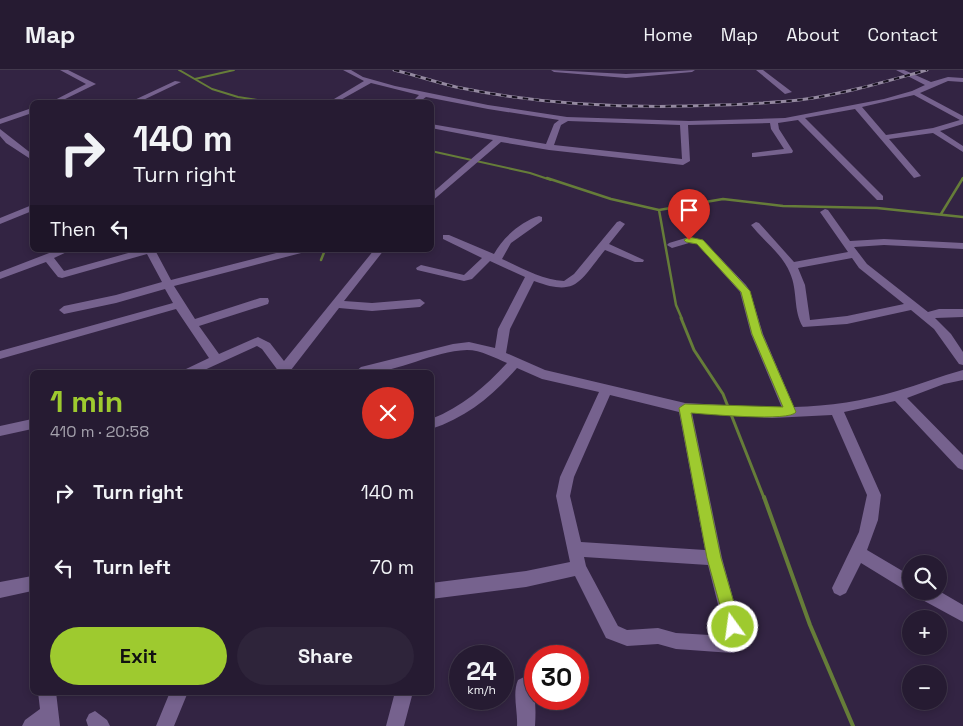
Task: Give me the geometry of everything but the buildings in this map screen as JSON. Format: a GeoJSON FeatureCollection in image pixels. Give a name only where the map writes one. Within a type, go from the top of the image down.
{"type":"FeatureCollection","features":[{"type":"Feature","properties":{"kind":"street"},"geometry":{"type":"LineString","coordinates":[[60,100],[92,84],[63,70]]}},
{"type":"Feature","properties":{"kind":"street"},"geometry":{"type":"LineString","coordinates":[[346,70],[370,81],[488,107],[567,119],[684,123],[774,121],[800,118],[858,107],[915,92],[952,78],[963,80]]}},
{"type":"Feature","properties":{"kind":"street"},"geometry":{"type":"LineString","coordinates":[[554,70],[626,76],[692,70]]}},
{"type":"Feature","properties":{"kind":"street"},"geometry":{"type":"LineString","coordinates":[[759,70],[788,92]]}},
{"type":"Feature","properties":{"kind":"street"},"geometry":{"type":"LineString","coordinates":[[899,70],[931,85]]}},
{"type":"Feature","properties":{"kind":"street"},"geometry":{"type":"LineString","coordinates":[[336,100],[370,81]]}},
{"type":"Feature","properties":{"kind":"street"},"geometry":{"type":"LineString","coordinates":[[138,100],[177,82]]}},
{"type":"Feature","properties":{"kind":"street"},"geometry":{"type":"LineString","coordinates":[[915,92],[962,118]]}},
{"type":"Feature","properties":{"kind":"street"},"geometry":{"type":"LineString","coordinates":[[417,100],[426,93]]}},
{"type":"Feature","properties":{"kind":"street"},"geometry":{"type":"LineString","coordinates":[[858,107],[917,176]]}},
{"type":"Feature","properties":{"kind":"street"},"geometry":{"type":"LineString","coordinates":[[0,122],[30,112]]}},
{"type":"Feature","properties":{"kind":"street"},"geometry":{"type":"LineString","coordinates":[[800,118],[880,198]]}},
{"type":"Feature","properties":{"kind":"street"},"geometry":{"type":"LineString","coordinates":[[885,137],[934,130],[962,118]]}},
{"type":"Feature","properties":{"kind":"street"},"geometry":{"type":"LineString","coordinates":[[549,148],[558,124],[567,119]]}},
{"type":"Feature","properties":{"kind":"street"},"geometry":{"type":"LineString","coordinates":[[754,155],[789,151],[776,129],[774,121]]}},
{"type":"Feature","properties":{"kind":"street"},"geometry":{"type":"LineString","coordinates":[[434,127],[549,148],[684,162],[686,157],[684,123]]}},
{"type":"Feature","properties":{"kind":"street"},"geometry":{"type":"LineString","coordinates":[[934,130],[963,150]]}},
{"type":"Feature","properties":{"kind":"street"},"geometry":{"type":"LineString","coordinates":[[0,131],[4,142],[30,157]]}},
{"type":"Feature","properties":{"kind":"street"},"geometry":{"type":"LineString","coordinates":[[434,196],[498,140]]}},
{"type":"Feature","properties":{"kind":"street"},"geometry":{"type":"LineString","coordinates":[[434,184],[444,186]]}},
{"type":"Feature","properties":{"kind":"street"},"geometry":{"type":"LineString","coordinates":[[1,220],[30,209]]}},
{"type":"Feature","properties":{"kind":"street"},"geometry":{"type":"LineString","coordinates":[[825,212],[863,266],[927,316],[948,337],[963,362]]}},
{"type":"Feature","properties":{"kind":"street"},"geometry":{"type":"LineString","coordinates":[[421,268],[464,278],[493,258],[504,244],[539,219]]}},
{"type":"Feature","properties":{"kind":"street"},"geometry":{"type":"LineString","coordinates":[[446,237],[531,276],[552,284],[566,285],[578,276],[620,224]]}},
{"type":"Feature","properties":{"kind":"street"},"geometry":{"type":"LineString","coordinates":[[756,225],[790,266],[798,279],[803,318],[808,324],[847,320],[914,306]]}},
{"type":"Feature","properties":{"kind":"street"},"geometry":{"type":"LineString","coordinates":[[672,245],[689,240],[700,242],[745,291],[757,334],[790,412]]}},
{"type":"Feature","properties":{"kind":"street"},"geometry":{"type":"LineString","coordinates":[[847,244],[884,242],[963,246]]}},
{"type":"Feature","properties":{"kind":"street"},"geometry":{"type":"LineString","coordinates":[[602,245],[640,260]]}},
{"type":"Feature","properties":{"kind":"street"},"geometry":{"type":"LineString","coordinates":[[0,276],[61,252]]}},
{"type":"Feature","properties":{"kind":"street"},"geometry":{"type":"LineString","coordinates":[[47,258],[62,275],[66,275],[143,252]]}},
{"type":"Feature","properties":{"kind":"street"},"geometry":{"type":"LineString","coordinates":[[151,252],[179,304],[216,359]]}},
{"type":"Feature","properties":{"kind":"street"},"geometry":{"type":"LineString","coordinates":[[64,310],[116,299],[293,252]]}},
{"type":"Feature","properties":{"kind":"street"},"geometry":{"type":"LineString","coordinates":[[285,370],[377,252]]}},
{"type":"Feature","properties":{"kind":"street"},"geometry":{"type":"LineString","coordinates":[[790,266],[854,254]]}},
{"type":"Feature","properties":{"kind":"street"},"geometry":{"type":"LineString","coordinates":[[500,356],[504,329],[531,276]]}},
{"type":"Feature","properties":{"kind":"street"},"geometry":{"type":"LineString","coordinates":[[192,324],[264,301]]}},
{"type":"Feature","properties":{"kind":"street"},"geometry":{"type":"LineString","coordinates":[[336,304],[372,308],[420,303]]}},
{"type":"Feature","properties":{"kind":"street"},"geometry":{"type":"LineString","coordinates":[[0,355],[179,304]]}},
{"type":"Feature","properties":{"kind":"street"},"geometry":{"type":"LineString","coordinates":[[927,316],[940,313],[963,313]]}},
{"type":"Feature","properties":{"kind":"street"},"geometry":{"type":"LineString","coordinates":[[194,370],[258,341],[266,346],[283,370]]}},
{"type":"Feature","properties":{"kind":"street"},"geometry":{"type":"LineString","coordinates":[[369,370],[463,346],[481,348],[542,374],[685,408],[772,413],[836,409],[898,396],[942,380],[963,375]]}},
{"type":"Feature","properties":{"kind":"street"},"geometry":{"type":"LineString","coordinates":[[434,423],[459,413],[468,407],[490,389],[514,363]]}},
{"type":"Feature","properties":{"kind":"street"},"geometry":{"type":"LineString","coordinates":[[607,389],[567,477],[563,496],[579,568],[612,632],[619,636],[627,638],[658,636],[676,641],[732,645],[735,641],[733,627],[714,558],[685,408]]}},
{"type":"Feature","properties":{"kind":"street"},"geometry":{"type":"LineString","coordinates":[[898,396],[963,464]]}},
{"type":"Feature","properties":{"kind":"street"},"geometry":{"type":"LineString","coordinates":[[836,409],[874,495],[872,510],[858,553],[840,588]]}},
{"type":"Feature","properties":{"kind":"street"},"geometry":{"type":"LineString","coordinates":[[0,431],[30,424]]}},
{"type":"Feature","properties":{"kind":"street"},"geometry":{"type":"LineString","coordinates":[[575,549],[714,558]]}},
{"type":"Feature","properties":{"kind":"street"},"geometry":{"type":"LineString","coordinates":[[858,553],[902,579]]}},
{"type":"Feature","properties":{"kind":"street"},"geometry":{"type":"LineString","coordinates":[[434,591],[526,579],[579,568]]}},
{"type":"Feature","properties":{"kind":"street"},"geometry":{"type":"LineString","coordinates":[[0,590],[30,584]]}},
{"type":"Feature","properties":{"kind":"street"},"geometry":{"type":"LineString","coordinates":[[939,600],[963,614]]}},
{"type":"Feature","properties":{"kind":"street"},"geometry":{"type":"LineString","coordinates":[[31,726],[50,719],[47,695]]}},
{"type":"Feature","properties":{"kind":"street"},"geometry":{"type":"LineString","coordinates":[[166,726],[178,695]]}},
{"type":"Feature","properties":{"kind":"street"},"geometry":{"type":"LineString","coordinates":[[396,726],[403,695]]}},
{"type":"Feature","properties":{"kind":"street"},"geometry":{"type":"LineString","coordinates":[[526,726],[527,710]]}},
{"type":"Feature","properties":{"kind":"waterway"},"geometry":{"type":"LineString","coordinates":[[179,70],[212,89],[238,97],[258,100]]}},
{"type":"Feature","properties":{"kind":"waterway"},"geometry":{"type":"LineString","coordinates":[[195,79],[234,70]]}},
{"type":"Feature","properties":{"kind":"waterway"},"geometry":{"type":"LineString","coordinates":[[434,152],[530,173],[551,180]]}},
{"type":"Feature","properties":{"kind":"waterway"},"geometry":{"type":"LineString","coordinates":[[547,178],[611,199],[659,210]]}},
{"type":"Feature","properties":{"kind":"waterway"},"geometry":{"type":"LineString","coordinates":[[941,214],[963,178],[962,180]]}},
{"type":"Feature","properties":{"kind":"waterway"},"geometry":{"type":"LineString","coordinates":[[659,210],[723,199],[783,206],[877,208],[963,217]]}},
{"type":"Feature","properties":{"kind":"waterway"},"geometry":{"type":"LineString","coordinates":[[659,210],[676,305],[682,319]]}},
{"type":"Feature","properties":{"kind":"waterway"},"geometry":{"type":"LineString","coordinates":[[321,260],[324,252]]}},
{"type":"Feature","properties":{"kind":"waterway"},"geometry":{"type":"LineString","coordinates":[[681,318],[694,350],[723,394],[764,498]]}},
{"type":"Feature","properties":{"kind":"waterway"},"geometry":{"type":"LineString","coordinates":[[764,497],[810,625],[853,726]]}},
{"type":"Feature","properties":{"kind":"railway"},"geometry":{"type":"LineString","coordinates":[[394,70],[456,87],[488,93],[554,102],[620,106],[752,104],[806,99],[852,90],[927,70]]}},
{"type":"Feature","properties":{"kind":"route"},"geometry":{"type":"LineString","coordinates":[[689,240],[700,242],[745,291],[757,334],[790,412],[772,413],[685,408],[689,440],[714,558],[733,627]]}}]}
